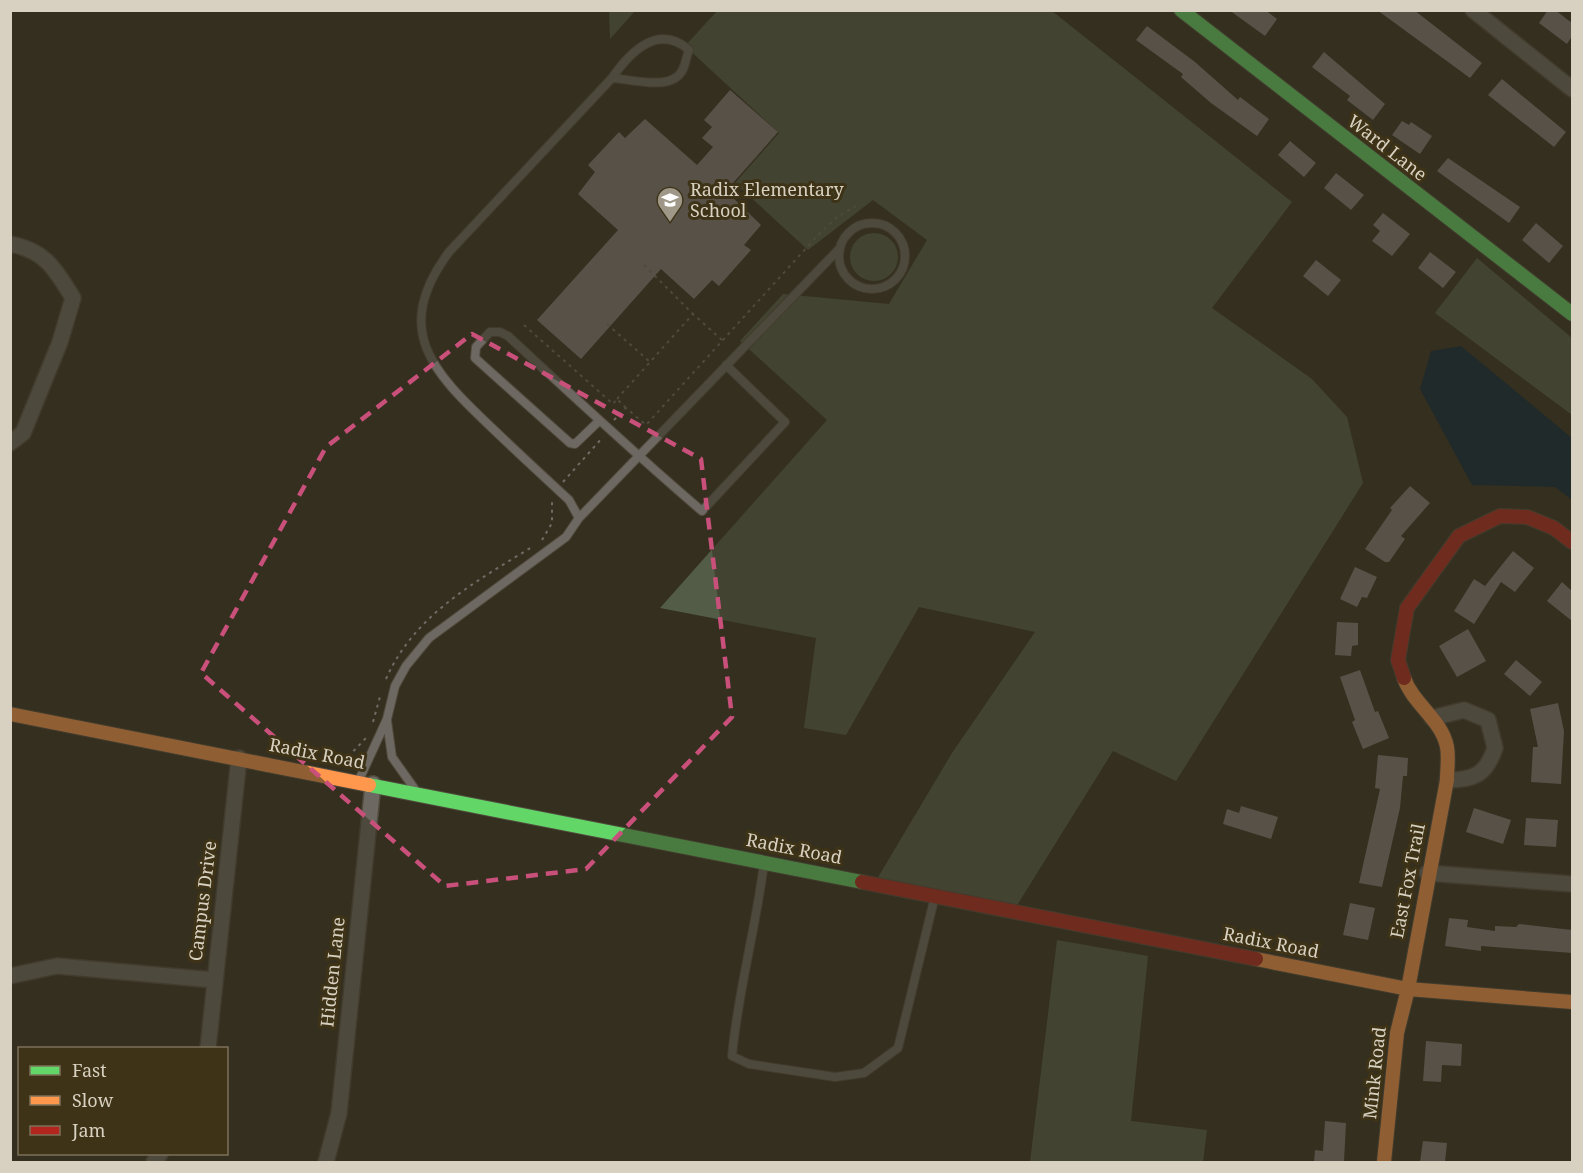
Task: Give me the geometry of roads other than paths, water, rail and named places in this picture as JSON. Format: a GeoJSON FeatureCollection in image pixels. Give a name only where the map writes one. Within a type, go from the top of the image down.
{"type":"FeatureCollection","features":[{"type":"Feature","properties":{"kind":"street"},"geometry":{"type":"LineString","coordinates":[[1473,10],[1572,89]]}},
{"type":"Feature","properties":{"kind":"street","name":"Ward Lane"},"geometry":{"type":"LineString","coordinates":[[1187,13],[1572,314]]}},
{"type":"Feature","properties":{"kind":"street"},"geometry":{"type":"LineString","coordinates":[[10,244],[26,246],[54,265],[73,298],[60,342],[22,433],[10,443]]}},
{"type":"Feature","properties":{"kind":"street","name":"East Fox Trail"},"geometry":{"type":"LineString","coordinates":[[1408,988],[1427,873],[1446,780],[1447,747],[1432,718],[1408,690],[1398,660],[1407,608],[1459,536],[1483,522],[1500,516],[1527,517],[1554,528],[1572,542]]}},
{"type":"Feature","properties":{"kind":"street"},"geometry":{"type":"LineString","coordinates":[[1432,718],[1464,710],[1488,720],[1496,748],[1491,761],[1469,780],[1446,780]]}},
{"type":"Feature","properties":{"kind":"street","name":"Radix Road"},"geometry":{"type":"LineString","coordinates":[[10,714],[1408,988],[1572,1002]]}},
{"type":"Feature","properties":{"kind":"street","name":"Campus Drive"},"geometry":{"type":"LineString","coordinates":[[208,1047],[240,758]]}},
{"type":"Feature","properties":{"kind":"street","name":"Hidden Lane"},"geometry":{"type":"LineString","coordinates":[[326,1162],[339,1113],[365,782]]}},
{"type":"Feature","properties":{"kind":"street"},"geometry":{"type":"LineString","coordinates":[[1427,873],[1572,884]]}},
{"type":"Feature","properties":{"kind":"street"},"geometry":{"type":"LineString","coordinates":[[10,976],[57,966],[214,980]]}},
{"type":"Feature","properties":{"kind":"street","name":"Mink Road"},"geometry":{"type":"LineString","coordinates":[[1384,1162],[1397,1033],[1408,988]]}},
{"type":"Feature","properties":{"kind":"lane"},"geometry":{"type":"LineString","coordinates":[[579,518],[569,500],[441,377],[426,349],[421,316],[428,285],[449,252],[612,78],[626,57],[643,44],[662,38],[675,40],[689,50],[678,77],[667,81],[612,78]]}},
{"type":"Feature","properties":{"kind":"lane"},"geometry":{"type":"LineString","coordinates":[[365,782],[387,719],[395,686],[406,666],[429,638],[566,537],[579,518],[839,249],[847,233],[863,223],[882,223],[899,234],[906,251],[903,270],[891,285],[872,290],[854,284],[841,270],[839,249]]}},
{"type":"Feature","properties":{"kind":"lane"},"geometry":{"type":"LineString","coordinates":[[599,421],[581,442],[570,443],[475,358],[476,347],[490,332],[500,332],[508,336],[638,457],[702,511],[785,422],[726,365]]}},
{"type":"Feature","properties":{"kind":"lane"},"geometry":{"type":"LineString","coordinates":[[387,719],[393,757],[419,794]]}},
{"type":"Feature","properties":{"kind":"lane"},"geometry":{"type":"LineString","coordinates":[[764,862],[758,918],[735,1030],[732,1056],[749,1064],[835,1077],[864,1073],[898,1048],[935,895]]}},
{"type":"Feature","properties":{"kind":"water"},"geometry":{"type":"Polygon","coordinates":[[[1461,346],[1572,438],[1572,500],[1555,487],[1472,485],[1420,389],[1431,351],[1461,346]]]}},
{"type":"Feature","properties":{"kind":"place","name":"Radix Elementary School"},"geometry":{"type":"Point","coordinates":[670,223]}}]}
